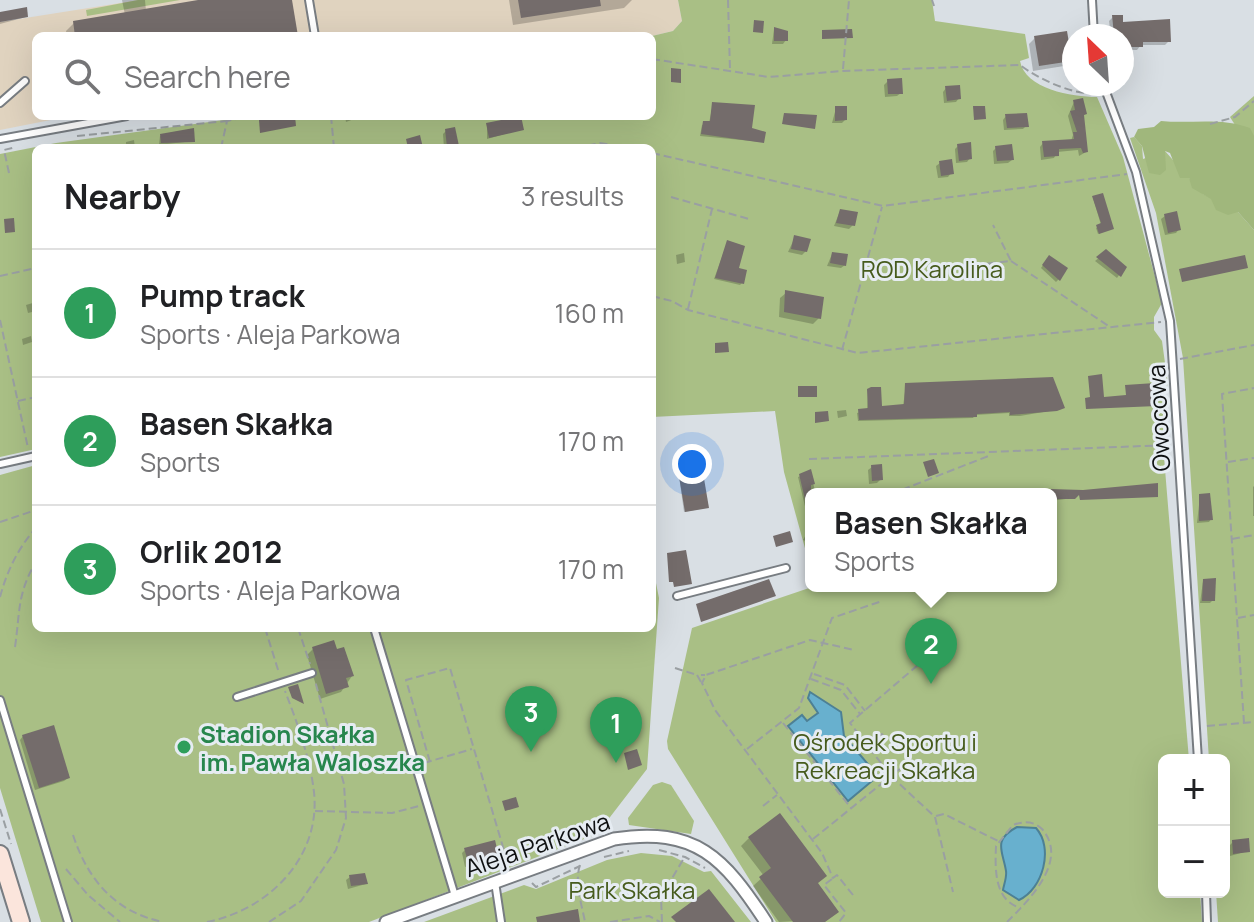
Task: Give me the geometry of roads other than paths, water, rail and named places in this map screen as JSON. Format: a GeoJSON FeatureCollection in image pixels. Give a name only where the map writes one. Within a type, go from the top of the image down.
{"type":"FeatureCollection","features":[{"type":"Feature","properties":{"kind":"main road"},"geometry":{"type":"LineString","coordinates":[[0,854],[21,922]]}},
{"type":"Feature","properties":{"kind":"street","name":"Aleja Parkowa"},"geometry":{"type":"LineString","coordinates":[[386,922],[614,839],[659,835],[693,844],[723,863],[766,922]]}},
{"type":"Feature","properties":{"kind":"lane"},"geometry":{"type":"LineString","coordinates":[[309,0],[314,32]]}},
{"type":"Feature","properties":{"kind":"lane"},"geometry":{"type":"LineString","coordinates":[[1092,0],[1093,24]]}},
{"type":"Feature","properties":{"kind":"lane"},"geometry":{"type":"LineString","coordinates":[[0,103],[25,81]]}},
{"type":"Feature","properties":{"kind":"lane","name":"Owocowa"},"geometry":{"type":"LineString","coordinates":[[1107,96],[1136,172],[1170,321],[1198,754]]}},
{"type":"Feature","properties":{"kind":"lane"},"geometry":{"type":"LineString","coordinates":[[0,139],[105,120]]}},
{"type":"Feature","properties":{"kind":"lane"},"geometry":{"type":"LineString","coordinates":[[0,464],[32,457]]}},
{"type":"Feature","properties":{"kind":"lane"},"geometry":{"type":"LineString","coordinates":[[677,596],[786,568]]}},
{"type":"Feature","properties":{"kind":"lane"},"geometry":{"type":"LineString","coordinates":[[375,632],[455,896]]}},
{"type":"Feature","properties":{"kind":"lane"},"geometry":{"type":"LineString","coordinates":[[237,697],[312,673]]}},
{"type":"Feature","properties":{"kind":"lane"},"geometry":{"type":"LineString","coordinates":[[0,700],[68,922]]}},
{"type":"Feature","properties":{"kind":"lane"},"geometry":{"type":"LineString","coordinates":[[495,882],[501,922]]}},
{"type":"Feature","properties":{"kind":"lane"},"geometry":{"type":"LineString","coordinates":[[1206,898],[1207,922]]}},
{"type":"Feature","properties":{"kind":"water"},"geometry":{"type":"Polygon","coordinates":[[[810,692],[841,712],[844,736],[878,776],[848,801],[788,726],[802,715],[807,721],[818,713],[808,698],[810,692]]]}},
{"type":"Feature","properties":{"kind":"water"},"geometry":{"type":"Polygon","coordinates":[[[1017,827],[1036,828],[1041,836],[1045,857],[1040,878],[1019,900],[1003,890],[1006,873],[1001,846],[1004,837],[1017,827]]]}},
{"type":"Feature","properties":{"kind":"place","name":"Basen Skałka"},"geometry":{"type":"Point","coordinates":[931,684]}},
{"type":"Feature","properties":{"kind":"place","name":"Stadion Skałka im. Pawła Waloszka"},"geometry":{"type":"Point","coordinates":[184,747]}},
{"type":"Feature","properties":{"kind":"place","name":"Orlik 2012"},"geometry":{"type":"Point","coordinates":[531,752]}},
{"type":"Feature","properties":{"kind":"place","name":"Pump track"},"geometry":{"type":"Point","coordinates":[616,763]}},
{"type":"Feature","properties":{"kind":"park label","name":"ROD Karolina"},"geometry":{"type":"Point","coordinates":[932,268]}},
{"type":"Feature","properties":{"kind":"park label","name":"Ośrodek Sportu i Rekreacji Skałka"},"geometry":{"type":"Point","coordinates":[885,755]}},
{"type":"Feature","properties":{"kind":"park label","name":"Park Skałka"},"geometry":{"type":"Point","coordinates":[632,889]}}]}
